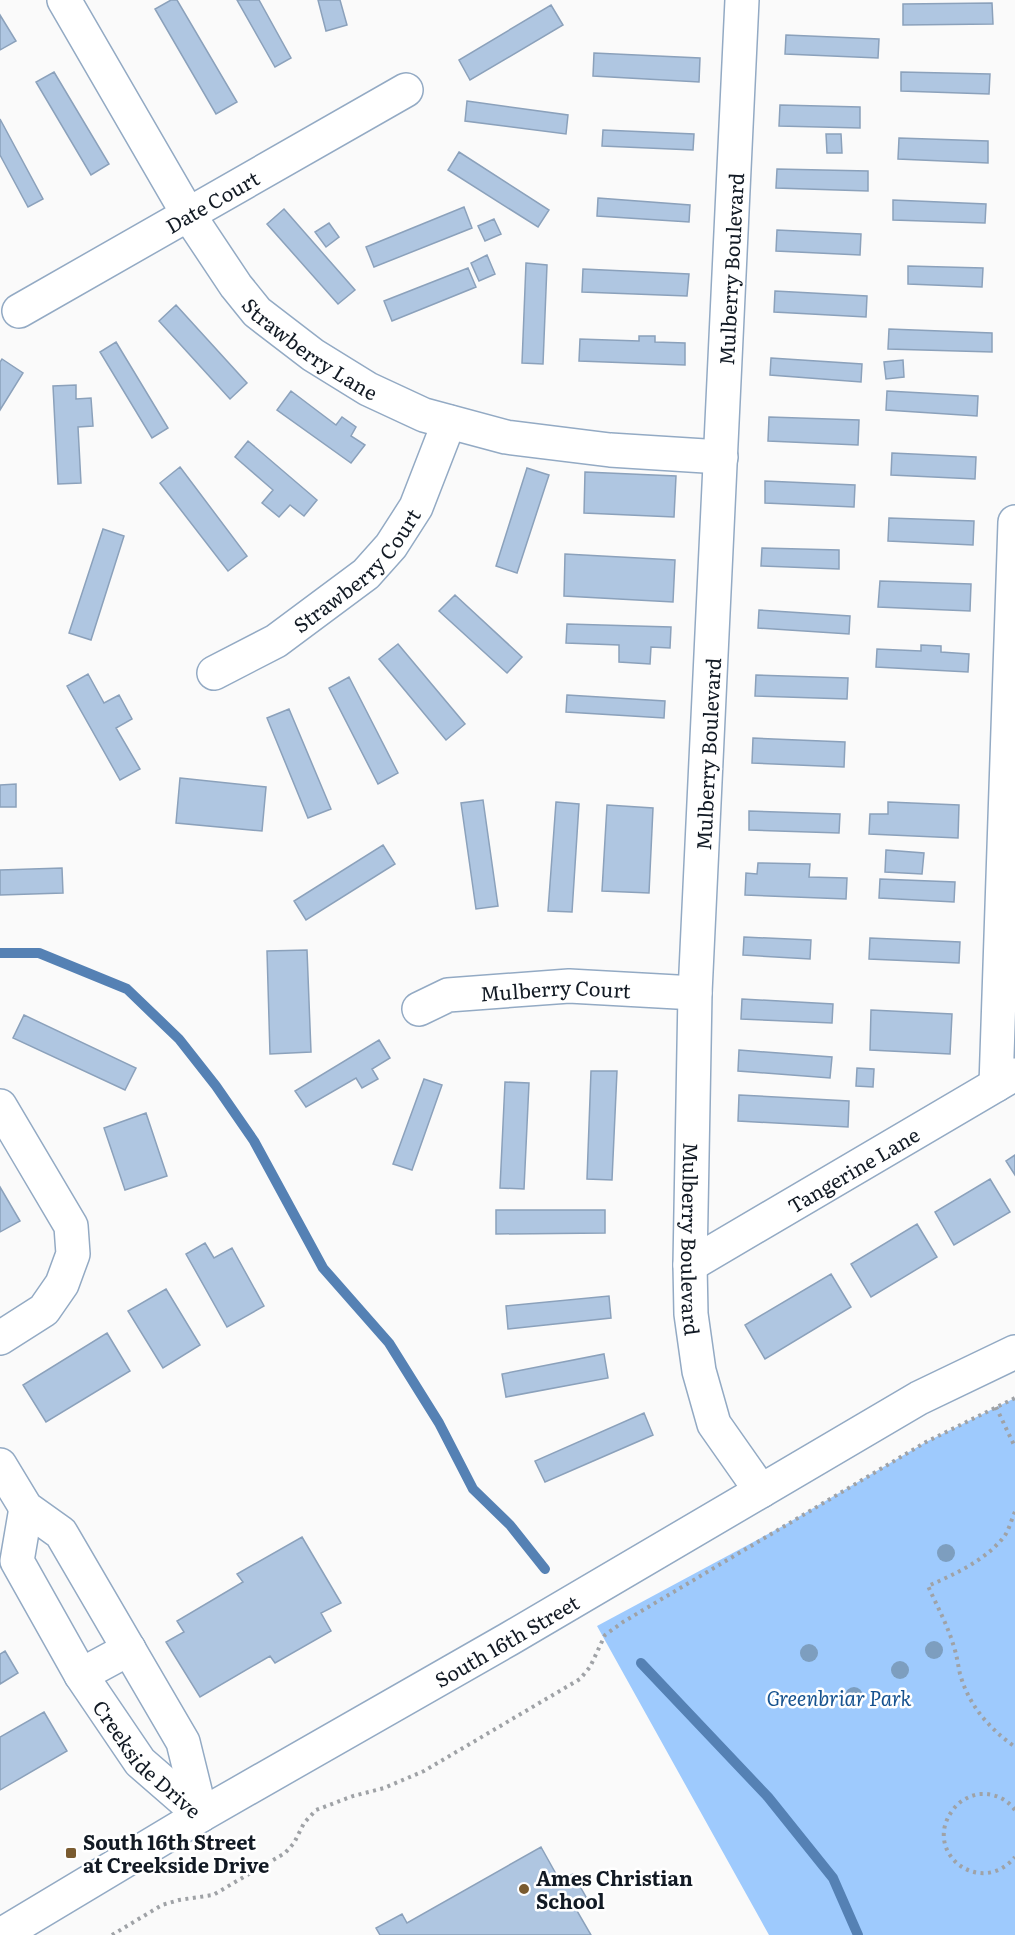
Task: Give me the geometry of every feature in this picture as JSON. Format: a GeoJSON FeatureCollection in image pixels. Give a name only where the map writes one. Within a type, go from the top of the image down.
{"type":"FeatureCollection","features":[{"type":"Feature","properties":{"kind":"street","name":"Strawberry Lane"},"geometry":{"type":"LineString","coordinates":[[64,0],[189,214],[236,286],[257,312],[314,355],[368,389],[424,415],[506,437],[610,450],[721,457]]}},
{"type":"Feature","properties":{"kind":"street","name":"Mulberry Boulevard"},"geometry":{"type":"LineString","coordinates":[[742,0],[695,993],[690,1264],[691,1314],[699,1371],[714,1424],[761,1491]]}},
{"type":"Feature","properties":{"kind":"street","name":"Date Court"},"geometry":{"type":"LineString","coordinates":[[19,311],[405,90]]}},
{"type":"Feature","properties":{"kind":"street","name":"Strawberry Court"},"geometry":{"type":"LineString","coordinates":[[214,673],[276,641],[366,574],[391,546],[416,507],[448,422]]}},
{"type":"Feature","properties":{"kind":"street"},"geometry":{"type":"LineString","coordinates":[[1005,1079],[1015,522]]}},
{"type":"Feature","properties":{"kind":"street","name":"Mulberry Court"},"geometry":{"type":"LineString","coordinates":[[419,1009],[448,994],[568,986],[695,993]]}},
{"type":"Feature","properties":{"kind":"street","name":"Tangerine Lane"},"geometry":{"type":"LineString","coordinates":[[690,1264],[1005,1079]]}},
{"type":"Feature","properties":{"kind":"street"},"geometry":{"type":"LineString","coordinates":[[0,1106],[71,1226],[73,1254],[62,1284],[44,1310],[0,1338]]}},
{"type":"Feature","properties":{"kind":"street","name":"South 16th Street"},"geometry":{"type":"LineString","coordinates":[[1,1935],[201,1815],[498,1645],[919,1398],[1015,1352]]}},
{"type":"Feature","properties":{"kind":"street","name":"Creekside Drive"},"geometry":{"type":"LineString","coordinates":[[0,1465],[26,1508],[61,1533],[183,1742],[201,1815]]}},
{"type":"Feature","properties":{"kind":"street","name":"Creekside Drive"},"geometry":{"type":"LineString","coordinates":[[26,1508],[17,1561],[81,1675],[140,1762],[201,1815]]}},
{"type":"Feature","properties":{"kind":"street"},"geometry":{"type":"LineString","coordinates":[[81,1675],[129,1648]]}},
{"type":"Feature","properties":{"kind":"path"},"geometry":{"type":"LineString","coordinates":[[112,1935],[162,1905],[213,1895],[285,1853],[294,1843],[304,1823],[316,1810],[353,1796],[384,1788],[424,1770],[580,1679],[590,1667],[605,1635],[623,1622],[926,1442],[1015,1398]]}},
{"type":"Feature","properties":{"kind":"path"},"geometry":{"type":"LineString","coordinates":[[996,1407],[1015,1447]]}},
{"type":"Feature","properties":{"kind":"path"},"geometry":{"type":"LineString","coordinates":[[1015,1512],[1004,1537],[983,1556],[960,1572],[928,1586],[954,1645],[960,1674],[969,1699],[985,1721],[1015,1747]]}},
{"type":"Feature","properties":{"kind":"path"},"geometry":{"type":"LineString","coordinates":[[1015,1810],[1001,1798],[988,1794],[964,1799],[954,1807],[947,1818],[944,1844],[959,1865],[971,1872],[984,1874],[998,1871],[1015,1857]]}},
{"type":"Feature","properties":{"kind":"green space","name":"Greenbriar Park"},"geometry":{"type":"Polygon","coordinates":[[[1015,1398],[1015,1935],[769,1935],[597,1626],[783,1526],[926,1442],[1015,1398]]]}},
{"type":"Feature","properties":{"kind":"building"},"geometry":{"type":"Polygon","coordinates":[[[171,0],[177,0],[237,102],[216,114],[155,9],[171,0]]]}},
{"type":"Feature","properties":{"kind":"building"},"geometry":{"type":"Polygon","coordinates":[[[237,0],[259,0],[291,58],[275,67],[237,0]]]}},
{"type":"Feature","properties":{"kind":"building"},"geometry":{"type":"Polygon","coordinates":[[[318,0],[340,0],[347,25],[326,31],[318,0]]]}},
{"type":"Feature","properties":{"kind":"building"},"geometry":{"type":"Polygon","coordinates":[[[992,3],[993,24],[903,25],[903,4],[992,3]]]}},
{"type":"Feature","properties":{"kind":"building"},"geometry":{"type":"Polygon","coordinates":[[[551,5],[563,25],[470,80],[459,60],[551,5]]]}},
{"type":"Feature","properties":{"kind":"building"},"geometry":{"type":"Polygon","coordinates":[[[0,15],[16,41],[0,50],[0,15]]]}},
{"type":"Feature","properties":{"kind":"building"},"geometry":{"type":"Polygon","coordinates":[[[786,35],[879,39],[878,58],[785,54],[786,35]]]}},
{"type":"Feature","properties":{"kind":"building"},"geometry":{"type":"Polygon","coordinates":[[[594,53],[700,58],[699,82],[593,76],[594,53]]]}},
{"type":"Feature","properties":{"kind":"building"},"geometry":{"type":"Polygon","coordinates":[[[54,72],[109,164],[91,175],[36,82],[54,72]]]}},
{"type":"Feature","properties":{"kind":"building"},"geometry":{"type":"Polygon","coordinates":[[[901,72],[990,74],[989,94],[901,91],[901,72]]]}},
{"type":"Feature","properties":{"kind":"building"},"geometry":{"type":"Polygon","coordinates":[[[467,101],[568,115],[566,134],[465,121],[467,101]]]}},
{"type":"Feature","properties":{"kind":"building"},"geometry":{"type":"Polygon","coordinates":[[[780,105],[860,107],[860,128],[779,126],[780,105]]]}},
{"type":"Feature","properties":{"kind":"building"},"geometry":{"type":"Polygon","coordinates":[[[0,119],[43,199],[28,207],[0,155],[0,119]]]}},
{"type":"Feature","properties":{"kind":"building"},"geometry":{"type":"Polygon","coordinates":[[[603,130],[694,134],[693,150],[602,146],[603,130]]]}},
{"type":"Feature","properties":{"kind":"building"},"geometry":{"type":"Polygon","coordinates":[[[826,134],[841,134],[842,153],[827,153],[826,134]]]}},
{"type":"Feature","properties":{"kind":"building"},"geometry":{"type":"Polygon","coordinates":[[[899,138],[988,141],[988,163],[898,159],[899,138]]]}},
{"type":"Feature","properties":{"kind":"building"},"geometry":{"type":"Polygon","coordinates":[[[459,152],[549,210],[538,227],[448,170],[459,152]]]}},
{"type":"Feature","properties":{"kind":"building"},"geometry":{"type":"Polygon","coordinates":[[[777,169],[868,171],[868,191],[776,188],[777,169]]]}},
{"type":"Feature","properties":{"kind":"building"},"geometry":{"type":"Polygon","coordinates":[[[598,198],[690,205],[689,222],[597,216],[598,198]]]}},
{"type":"Feature","properties":{"kind":"building"},"geometry":{"type":"Polygon","coordinates":[[[893,200],[986,204],[985,223],[893,220],[893,200]]]}},
{"type":"Feature","properties":{"kind":"building"},"geometry":{"type":"Polygon","coordinates":[[[464,207],[472,228],[374,267],[366,247],[464,207]]]}},
{"type":"Feature","properties":{"kind":"building"},"geometry":{"type":"Polygon","coordinates":[[[284,209],[355,290],[338,304],[267,224],[284,209]]]}},
{"type":"Feature","properties":{"kind":"building"},"geometry":{"type":"Polygon","coordinates":[[[494,219],[501,234],[485,241],[478,226],[494,219]]]}},
{"type":"Feature","properties":{"kind":"building"},"geometry":{"type":"Polygon","coordinates":[[[329,223],[339,237],[326,247],[315,232],[329,223]]]}},
{"type":"Feature","properties":{"kind":"building"},"geometry":{"type":"Polygon","coordinates":[[[777,230],[861,234],[860,255],[776,251],[777,230]]]}},
{"type":"Feature","properties":{"kind":"building"},"geometry":{"type":"Polygon","coordinates":[[[487,255],[495,274],[479,281],[471,263],[487,255]]]}},
{"type":"Feature","properties":{"kind":"building"},"geometry":{"type":"Polygon","coordinates":[[[526,263],[547,265],[543,364],[522,363],[526,263]]]}},
{"type":"Feature","properties":{"kind":"building"},"geometry":{"type":"Polygon","coordinates":[[[908,266],[983,268],[982,287],[908,284],[908,266]]]}},
{"type":"Feature","properties":{"kind":"building"},"geometry":{"type":"Polygon","coordinates":[[[468,268],[476,287],[392,321],[384,301],[468,268]]]}},
{"type":"Feature","properties":{"kind":"building"},"geometry":{"type":"Polygon","coordinates":[[[583,269],[689,274],[687,296],[582,292],[583,269]]]}},
{"type":"Feature","properties":{"kind":"building"},"geometry":{"type":"Polygon","coordinates":[[[775,291],[867,296],[866,317],[774,312],[775,291]]]}},
{"type":"Feature","properties":{"kind":"building"},"geometry":{"type":"Polygon","coordinates":[[[176,305],[247,383],[230,399],[159,321],[176,305]]]}},
{"type":"Feature","properties":{"kind":"building"},"geometry":{"type":"Polygon","coordinates":[[[889,329],[992,333],[992,352],[888,349],[889,329]]]}},
{"type":"Feature","properties":{"kind":"building"},"geometry":{"type":"Polygon","coordinates":[[[639,336],[655,336],[655,342],[685,343],[685,365],[579,361],[580,339],[639,341],[639,336]]]}},
{"type":"Feature","properties":{"kind":"building"},"geometry":{"type":"Polygon","coordinates":[[[116,342],[168,428],[152,438],[100,352],[116,342]]]}},
{"type":"Feature","properties":{"kind":"building"},"geometry":{"type":"Polygon","coordinates":[[[771,358],[862,364],[861,382],[770,375],[771,358]]]}},
{"type":"Feature","properties":{"kind":"building"},"geometry":{"type":"Polygon","coordinates":[[[2,359],[23,373],[0,410],[0,362],[2,359]]]}},
{"type":"Feature","properties":{"kind":"building"},"geometry":{"type":"Polygon","coordinates":[[[903,360],[904,377],[886,379],[884,362],[903,360]]]}},
{"type":"Feature","properties":{"kind":"building"},"geometry":{"type":"Polygon","coordinates":[[[76,385],[76,399],[91,398],[93,426],[78,427],[81,483],[58,484],[53,386],[76,385]]]}},
{"type":"Feature","properties":{"kind":"building"},"geometry":{"type":"Polygon","coordinates":[[[291,391],[336,425],[342,417],[356,427],[351,436],[365,445],[351,463],[277,410],[291,391]]]}},
{"type":"Feature","properties":{"kind":"building"},"geometry":{"type":"Polygon","coordinates":[[[887,391],[978,396],[977,416],[886,410],[887,391]]]}},
{"type":"Feature","properties":{"kind":"building"},"geometry":{"type":"Polygon","coordinates":[[[769,417],[859,420],[858,445],[768,441],[769,417]]]}},
{"type":"Feature","properties":{"kind":"building"},"geometry":{"type":"Polygon","coordinates":[[[248,441],[317,500],[304,516],[290,505],[279,517],[262,503],[273,490],[235,457],[248,441]]]}},
{"type":"Feature","properties":{"kind":"building"},"geometry":{"type":"Polygon","coordinates":[[[892,453],[976,457],[975,479],[891,475],[892,453]]]}},
{"type":"Feature","properties":{"kind":"building"},"geometry":{"type":"Polygon","coordinates":[[[180,467],[247,556],[228,571],[160,483],[180,467]]]}},
{"type":"Feature","properties":{"kind":"building"},"geometry":{"type":"Polygon","coordinates":[[[527,468],[549,475],[517,573],[496,566],[527,468]]]}},
{"type":"Feature","properties":{"kind":"building"},"geometry":{"type":"Polygon","coordinates":[[[585,472],[676,476],[674,517],[584,513],[585,472]]]}},
{"type":"Feature","properties":{"kind":"building"},"geometry":{"type":"Polygon","coordinates":[[[765,481],[855,485],[854,507],[765,503],[765,481]]]}},
{"type":"Feature","properties":{"kind":"building"},"geometry":{"type":"Polygon","coordinates":[[[889,518],[974,521],[973,545],[888,541],[889,518]]]}},
{"type":"Feature","properties":{"kind":"building"},"geometry":{"type":"Polygon","coordinates":[[[103,529],[124,536],[91,640],[69,633],[103,529]]]}},
{"type":"Feature","properties":{"kind":"building"},"geometry":{"type":"Polygon","coordinates":[[[762,548],[839,550],[839,569],[761,566],[762,548]]]}},
{"type":"Feature","properties":{"kind":"building"},"geometry":{"type":"Polygon","coordinates":[[[565,554],[675,560],[673,602],[564,596],[565,554]]]}},
{"type":"Feature","properties":{"kind":"building"},"geometry":{"type":"Polygon","coordinates":[[[880,581],[971,584],[970,611],[878,607],[880,581]]]}},
{"type":"Feature","properties":{"kind":"building"},"geometry":{"type":"Polygon","coordinates":[[[455,595],[522,657],[507,673],[439,611],[455,595]]]}},
{"type":"Feature","properties":{"kind":"building"},"geometry":{"type":"Polygon","coordinates":[[[759,610],[850,616],[849,634],[758,628],[759,610]]]}},
{"type":"Feature","properties":{"kind":"building"},"geometry":{"type":"Polygon","coordinates":[[[567,624],[671,627],[670,648],[651,647],[650,664],[619,662],[619,645],[566,643],[567,624]]]}},
{"type":"Feature","properties":{"kind":"building"},"geometry":{"type":"Polygon","coordinates":[[[398,644],[465,724],[446,740],[379,659],[398,644]]]}},
{"type":"Feature","properties":{"kind":"building"},"geometry":{"type":"Polygon","coordinates":[[[921,645],[941,646],[941,652],[969,654],[968,672],[876,667],[877,649],[921,651],[921,645]]]}},
{"type":"Feature","properties":{"kind":"building"},"geometry":{"type":"Polygon","coordinates":[[[88,674],[104,703],[119,695],[132,719],[116,728],[140,769],[120,780],[67,686],[88,674]]]}},
{"type":"Feature","properties":{"kind":"building"},"geometry":{"type":"Polygon","coordinates":[[[756,675],[848,678],[847,699],[755,696],[756,675]]]}},
{"type":"Feature","properties":{"kind":"building"},"geometry":{"type":"Polygon","coordinates":[[[349,677],[398,773],[378,784],[329,688],[349,677]]]}},
{"type":"Feature","properties":{"kind":"building"},"geometry":{"type":"Polygon","coordinates":[[[567,695],[665,701],[664,718],[566,712],[567,695]]]}},
{"type":"Feature","properties":{"kind":"building"},"geometry":{"type":"Polygon","coordinates":[[[289,709],[331,809],[308,818],[267,718],[289,709]]]}},
{"type":"Feature","properties":{"kind":"building"},"geometry":{"type":"Polygon","coordinates":[[[753,738],[845,742],[844,767],[752,763],[753,738]]]}},
{"type":"Feature","properties":{"kind":"building"},"geometry":{"type":"Polygon","coordinates":[[[180,778],[266,787],[262,831],[176,823],[180,778]]]}},
{"type":"Feature","properties":{"kind":"building"},"geometry":{"type":"Polygon","coordinates":[[[16,784],[16,807],[0,807],[0,785],[16,784]]]}},
{"type":"Feature","properties":{"kind":"building"},"geometry":{"type":"Polygon","coordinates":[[[483,800],[498,906],[476,909],[461,803],[483,800]]]}},
{"type":"Feature","properties":{"kind":"building"},"geometry":{"type":"Polygon","coordinates":[[[556,802],[579,804],[572,912],[548,911],[556,802]]]}},
{"type":"Feature","properties":{"kind":"building"},"geometry":{"type":"Polygon","coordinates":[[[888,802],[959,805],[958,838],[869,834],[870,814],[888,814],[888,802]]]}},
{"type":"Feature","properties":{"kind":"building"},"geometry":{"type":"Polygon","coordinates":[[[607,805],[653,808],[649,893],[602,891],[607,805]]]}},
{"type":"Feature","properties":{"kind":"building"},"geometry":{"type":"Polygon","coordinates":[[[749,811],[840,814],[839,833],[749,830],[749,811]]]}},
{"type":"Feature","properties":{"kind":"building"},"geometry":{"type":"Polygon","coordinates":[[[383,845],[395,864],[306,920],[294,901],[383,845]]]}},
{"type":"Feature","properties":{"kind":"building"},"geometry":{"type":"Polygon","coordinates":[[[886,850],[924,853],[922,874],[885,872],[886,850]]]}},
{"type":"Feature","properties":{"kind":"building"},"geometry":{"type":"Polygon","coordinates":[[[758,863],[810,864],[809,877],[847,878],[846,899],[745,895],[746,873],[757,874],[758,863]]]}},
{"type":"Feature","properties":{"kind":"building"},"geometry":{"type":"Polygon","coordinates":[[[62,868],[63,893],[0,895],[0,870],[62,868]]]}},
{"type":"Feature","properties":{"kind":"building"},"geometry":{"type":"Polygon","coordinates":[[[880,879],[955,882],[954,902],[879,898],[880,879]]]}},
{"type":"Feature","properties":{"kind":"building"},"geometry":{"type":"Polygon","coordinates":[[[744,937],[811,940],[810,959],[743,955],[744,937]]]}},
{"type":"Feature","properties":{"kind":"building"},"geometry":{"type":"Polygon","coordinates":[[[870,938],[960,942],[959,963],[869,959],[870,938]]]}},
{"type":"Feature","properties":{"kind":"building"},"geometry":{"type":"Polygon","coordinates":[[[307,950],[311,1052],[270,1054],[267,951],[307,950]]]}},
{"type":"Feature","properties":{"kind":"building"},"geometry":{"type":"Polygon","coordinates":[[[742,999],[833,1004],[832,1023],[741,1019],[742,999]]]}},
{"type":"Feature","properties":{"kind":"building"},"geometry":{"type":"Polygon","coordinates":[[[871,1010],[952,1014],[950,1054],[870,1050],[871,1010]]]}},
{"type":"Feature","properties":{"kind":"building"},"geometry":{"type":"Polygon","coordinates":[[[24,1015],[136,1068],[125,1090],[13,1038],[24,1015]]]}},
{"type":"Feature","properties":{"kind":"building"},"geometry":{"type":"Polygon","coordinates":[[[379,1040],[390,1058],[372,1069],[378,1079],[362,1088],[356,1078],[306,1107],[295,1091],[379,1040]]]}},
{"type":"Feature","properties":{"kind":"building"},"geometry":{"type":"Polygon","coordinates":[[[739,1050],[832,1057],[830,1078],[738,1071],[739,1050]]]}},
{"type":"Feature","properties":{"kind":"building"},"geometry":{"type":"Polygon","coordinates":[[[857,1068],[874,1069],[873,1087],[856,1086],[857,1068]]]}},
{"type":"Feature","properties":{"kind":"building"},"geometry":{"type":"Polygon","coordinates":[[[591,1071],[617,1071],[612,1180],[587,1179],[591,1071]]]}},
{"type":"Feature","properties":{"kind":"building"},"geometry":{"type":"Polygon","coordinates":[[[424,1079],[442,1085],[412,1170],[393,1164],[424,1079]]]}},
{"type":"Feature","properties":{"kind":"building"},"geometry":{"type":"Polygon","coordinates":[[[505,1082],[529,1083],[524,1189],[500,1188],[505,1082]]]}},
{"type":"Feature","properties":{"kind":"building"},"geometry":{"type":"Polygon","coordinates":[[[739,1095],[849,1101],[848,1127],[738,1121],[739,1095]]]}},
{"type":"Feature","properties":{"kind":"building"},"geometry":{"type":"Polygon","coordinates":[[[146,1113],[167,1176],[125,1190],[104,1128],[146,1113]]]}},
{"type":"Feature","properties":{"kind":"building"},"geometry":{"type":"Polygon","coordinates":[[[1015,1155],[1015,1175],[1006,1161],[1015,1155]]]}},
{"type":"Feature","properties":{"kind":"building"},"geometry":{"type":"Polygon","coordinates":[[[990,1179],[1010,1212],[954,1245],[935,1212],[990,1179]]]}},
{"type":"Feature","properties":{"kind":"building"},"geometry":{"type":"Polygon","coordinates":[[[0,1187],[20,1221],[0,1232],[0,1187]]]}},
{"type":"Feature","properties":{"kind":"building"},"geometry":{"type":"Polygon","coordinates":[[[496,1210],[605,1210],[605,1233],[496,1234],[496,1210]]]}},
{"type":"Feature","properties":{"kind":"building"},"geometry":{"type":"Polygon","coordinates":[[[917,1224],[937,1257],[871,1297],[851,1264],[917,1224]]]}},
{"type":"Feature","properties":{"kind":"building"},"geometry":{"type":"Polygon","coordinates":[[[205,1243],[214,1258],[232,1248],[264,1306],[227,1327],[186,1254],[205,1243]]]}},
{"type":"Feature","properties":{"kind":"building"},"geometry":{"type":"Polygon","coordinates":[[[831,1274],[851,1307],[765,1359],[745,1325],[831,1274]]]}},
{"type":"Feature","properties":{"kind":"building"},"geometry":{"type":"Polygon","coordinates":[[[166,1289],[200,1345],[163,1368],[128,1311],[166,1289]]]}},
{"type":"Feature","properties":{"kind":"building"},"geometry":{"type":"Polygon","coordinates":[[[609,1296],[611,1318],[508,1329],[506,1306],[609,1296]]]}},
{"type":"Feature","properties":{"kind":"building"},"geometry":{"type":"Polygon","coordinates":[[[107,1333],[130,1371],[46,1422],[23,1385],[107,1333]]]}},
{"type":"Feature","properties":{"kind":"building"},"geometry":{"type":"Polygon","coordinates":[[[604,1354],[608,1378],[506,1397],[502,1374],[604,1354]]]}},
{"type":"Feature","properties":{"kind":"building"},"geometry":{"type":"Polygon","coordinates":[[[644,1413],[653,1435],[545,1482],[535,1461],[644,1413]]]}},
{"type":"Feature","properties":{"kind":"building"},"geometry":{"type":"Polygon","coordinates":[[[302,1537],[341,1603],[321,1613],[331,1631],[275,1663],[270,1656],[200,1697],[166,1642],[184,1632],[177,1621],[243,1582],[237,1574],[302,1537]]]}},
{"type":"Feature","properties":{"kind":"building"},"geometry":{"type":"Polygon","coordinates":[[[5,1651],[18,1673],[0,1684],[0,1654],[5,1651]]]}},
{"type":"Feature","properties":{"kind":"building"},"geometry":{"type":"Polygon","coordinates":[[[44,1712],[67,1751],[0,1790],[0,1737],[44,1712]]]}},
{"type":"Feature","properties":{"kind":"building","name":"Ames Christian School"},"geometry":{"type":"Polygon","coordinates":[[[541,1847],[560,1881],[573,1874],[586,1897],[573,1904],[591,1935],[380,1935],[376,1928],[402,1914],[407,1923],[541,1847]]]}},
{"type":"Feature","properties":{"kind":"waterway"},"geometry":{"type":"LineString","coordinates":[[0,953],[39,953],[127,989],[179,1039],[216,1086],[254,1141],[323,1268],[389,1343],[439,1423],[473,1489],[510,1525],[545,1569]]}},
{"type":"Feature","properties":{"kind":"waterway"},"geometry":{"type":"LineString","coordinates":[[641,1663],[768,1797],[833,1878],[858,1935]]}},
{"type":"Feature","properties":{"kind":"place","name":"South 16th Street at Creekside Drive"},"geometry":{"type":"Point","coordinates":[71,1853]}},
{"type":"Feature","properties":{"kind":"place","name":"Ames Christian School"},"geometry":{"type":"Point","coordinates":[524,1889]}}]}
